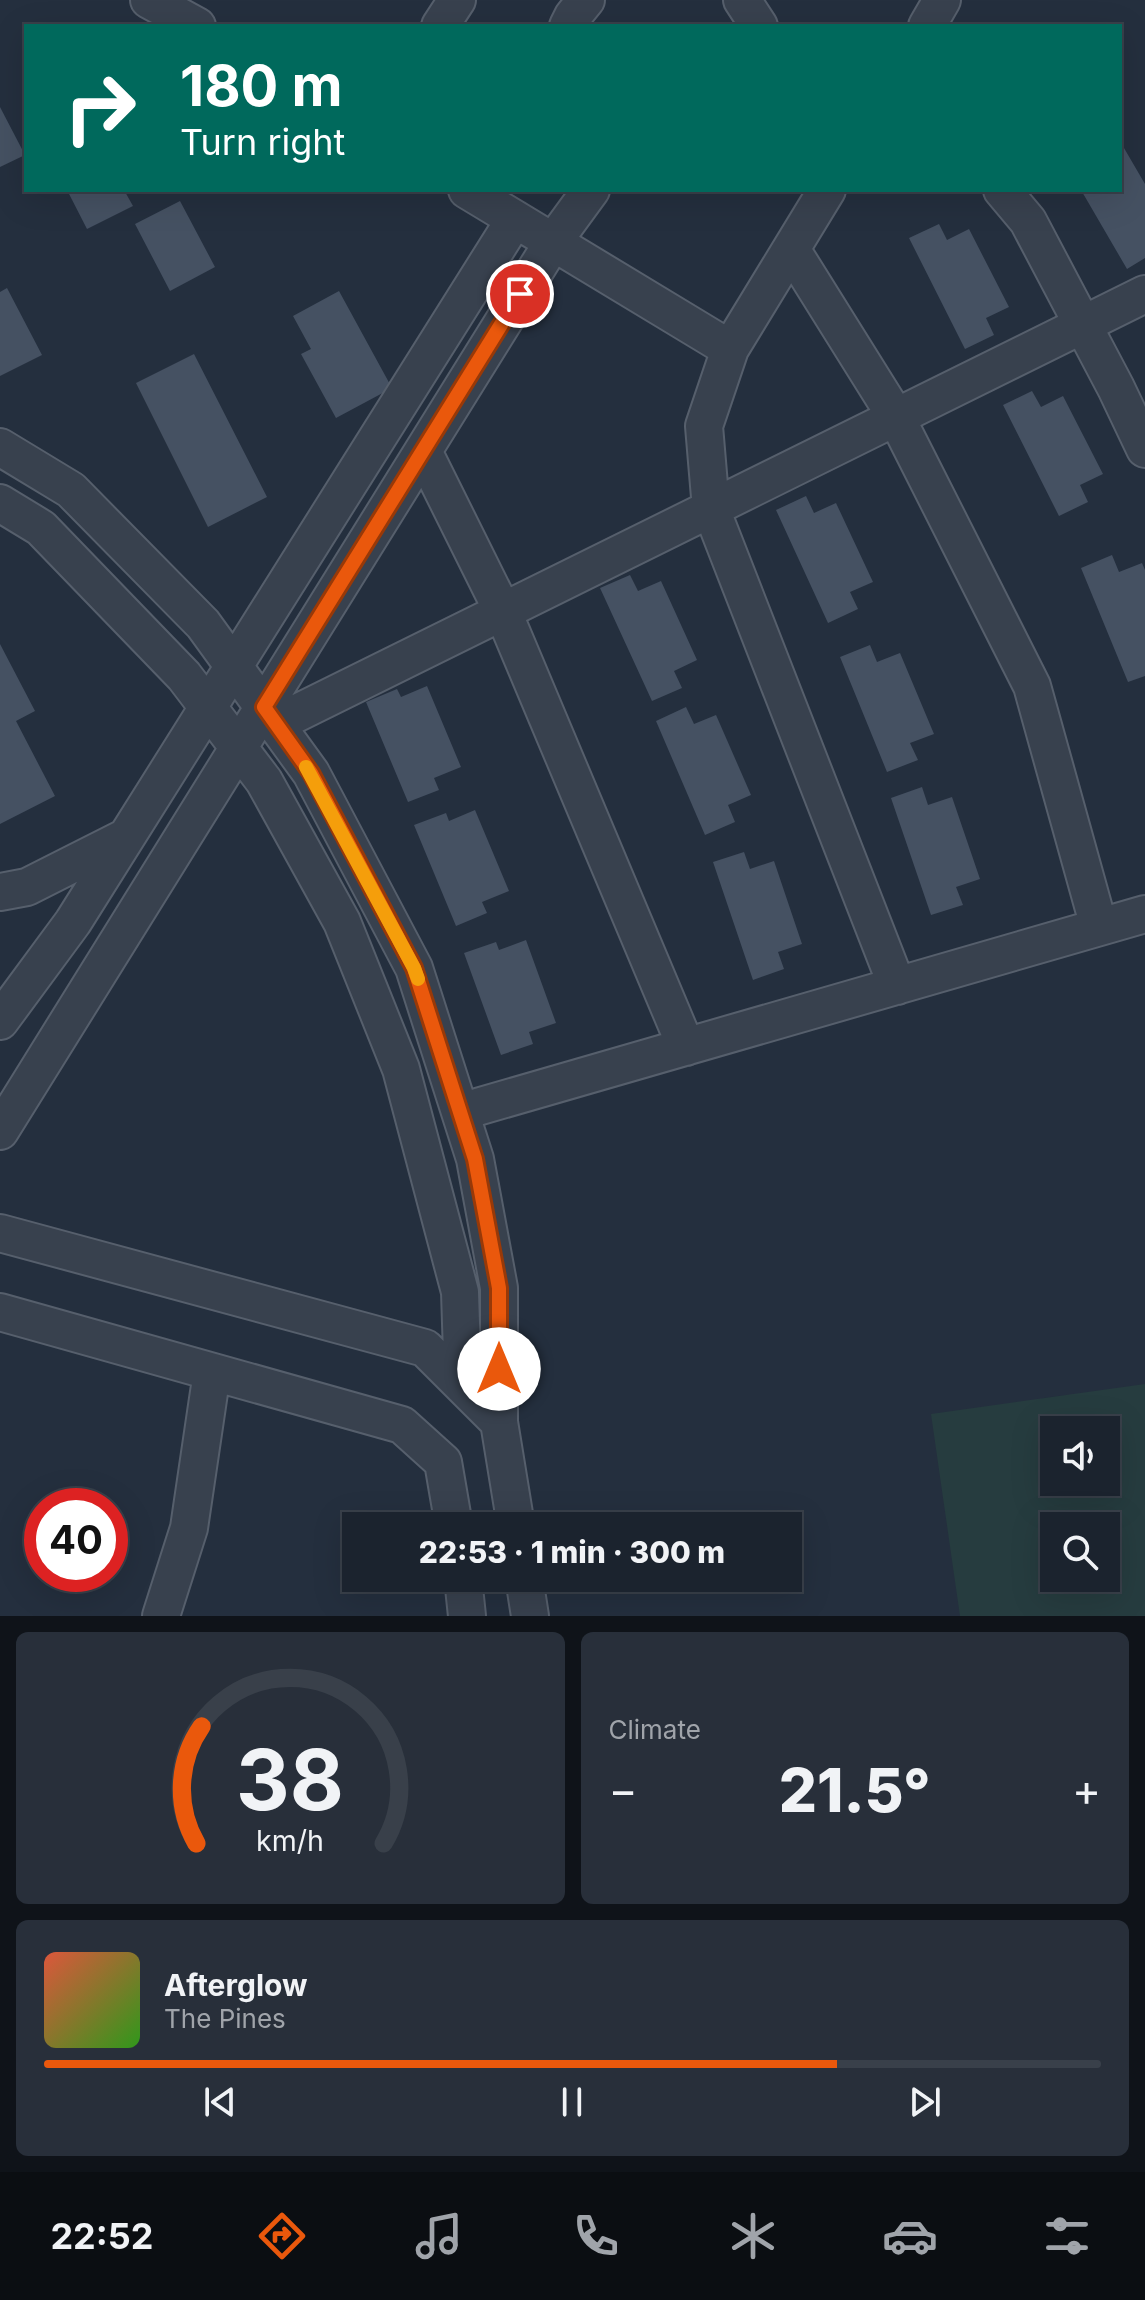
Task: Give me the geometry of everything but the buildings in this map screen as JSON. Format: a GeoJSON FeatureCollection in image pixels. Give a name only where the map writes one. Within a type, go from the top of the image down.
{"type":"FeatureCollection","features":[{"type":"Feature","properties":{"kind":"street"},"geometry":{"type":"LineString","coordinates":[[149,0],[193,24]]}},
{"type":"Feature","properties":{"kind":"street"},"geometry":{"type":"LineString","coordinates":[[441,24],[457,0]]}},
{"type":"Feature","properties":{"kind":"street"},"geometry":{"type":"LineString","coordinates":[[742,0],[758,24]]}},
{"type":"Feature","properties":{"kind":"street"},"geometry":{"type":"LineString","coordinates":[[470,192],[730,349]]}},
{"type":"Feature","properties":{"kind":"street"},"geometry":{"type":"LineString","coordinates":[[0,1131],[239,747],[270,716],[423,451],[553,242],[590,192]]}},
{"type":"Feature","properties":{"kind":"street"},"geometry":{"type":"LineString","coordinates":[[826,192],[730,349],[704,426],[711,509],[897,986]]}},
{"type":"Feature","properties":{"kind":"street"},"geometry":{"type":"LineString","coordinates":[[1004,192],[1028,221],[1145,449]]}},
{"type":"Feature","properties":{"kind":"street"},"geometry":{"type":"LineString","coordinates":[[0,1021],[73,922],[515,219]]}},
{"type":"Feature","properties":{"kind":"street"},"geometry":{"type":"LineString","coordinates":[[791,249],[896,417],[1032,686],[1099,927]]}},
{"type":"Feature","properties":{"kind":"street"},"geometry":{"type":"LineString","coordinates":[[270,716],[503,612],[1145,294]]}},
{"type":"Feature","properties":{"kind":"street"},"geometry":{"type":"LineString","coordinates":[[0,447],[71,490],[203,624],[311,773],[414,968],[475,1159],[499,1288],[499,1422],[514,1512]]}},
{"type":"Feature","properties":{"kind":"street"},"geometry":{"type":"LineString","coordinates":[[423,451],[503,612],[686,1047]]}},
{"type":"Feature","properties":{"kind":"street"},"geometry":{"type":"LineString","coordinates":[[0,503],[41,528],[184,676],[264,781],[342,922],[401,1069],[460,1292],[463,1386]]}},
{"type":"Feature","properties":{"kind":"street"},"geometry":{"type":"LineString","coordinates":[[0,892],[27,887],[126,837]]}},
{"type":"Feature","properties":{"kind":"street"},"geometry":{"type":"LineString","coordinates":[[460,1112],[1145,914]]}},
{"type":"Feature","properties":{"kind":"street"},"geometry":{"type":"LineString","coordinates":[[0,1233],[425,1348],[499,1422]]}},
{"type":"Feature","properties":{"kind":"street"},"geometry":{"type":"LineString","coordinates":[[0,1312],[402,1425],[443,1462],[452,1512]]}},
{"type":"Feature","properties":{"kind":"street"},"geometry":{"type":"LineString","coordinates":[[161,1616],[189,1528],[212,1372]]}},
{"type":"Feature","properties":{"kind":"street"},"geometry":{"type":"LineString","coordinates":[[464,1592],[467,1616]]}},
{"type":"Feature","properties":{"kind":"street"},"geometry":{"type":"LineString","coordinates":[[526,1592],[530,1616]]}},
{"type":"Feature","properties":{"kind":"green space"},"geometry":{"type":"Polygon","coordinates":[[[1145,1384],[1145,1616],[960,1616],[931,1414],[1145,1384]]]}},
{"type":"Feature","properties":{"kind":"slow traffic"},"geometry":{"type":"LineString","coordinates":[[306,767],[418,979]]}},
{"type":"Feature","properties":{"kind":"route"},"geometry":{"type":"LineString","coordinates":[[499,1369],[499,1288],[475,1159],[414,968],[311,773],[264,707],[520,294]]}}]}
